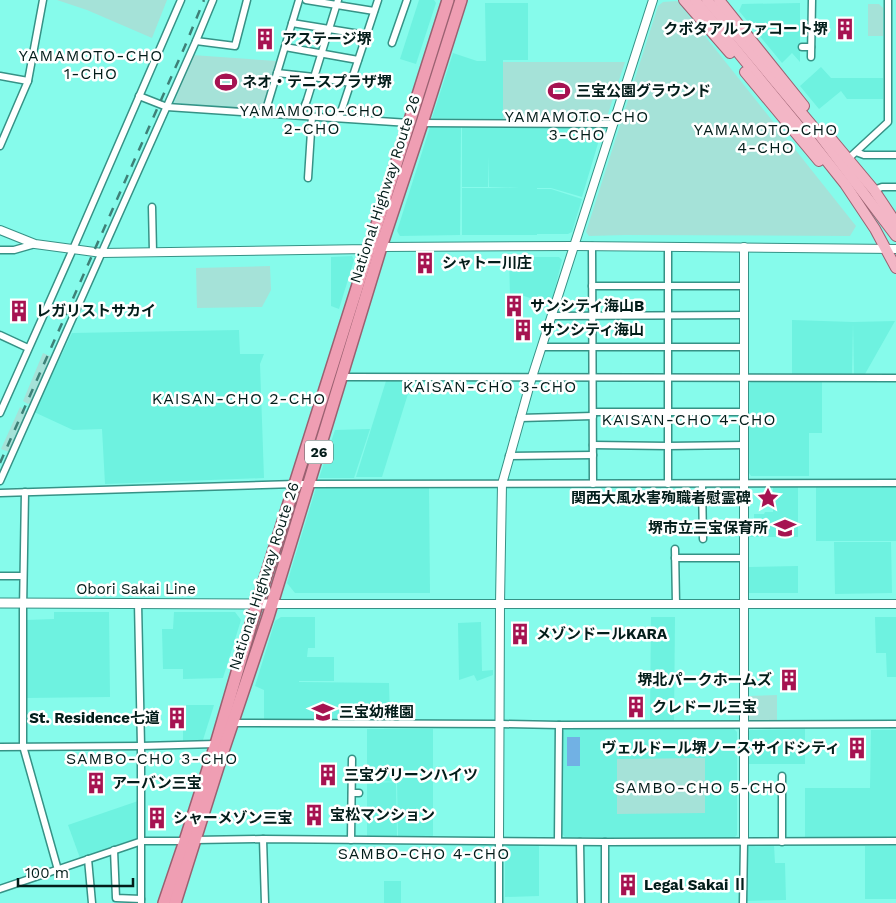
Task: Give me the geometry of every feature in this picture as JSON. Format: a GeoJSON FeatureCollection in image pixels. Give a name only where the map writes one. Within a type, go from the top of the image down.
{"type":"FeatureCollection","features":[{"type":"Feature","properties":{"kind":"highway","name":"National Highway Route 26"},"geometry":{"type":"LineString","coordinates":[[175,903],[216,744],[257,604],[448,0]]}},
{"type":"Feature","properties":{"kind":"highway","name":"National Highway Route 26"},"geometry":{"type":"LineString","coordinates":[[164,903],[190,841],[272,604],[381,247],[461,0]]}},
{"type":"Feature","properties":{"kind":"main road"},"geometry":{"type":"LineString","coordinates":[[684,0],[866,217],[891,249],[896,268]]}},
{"type":"Feature","properties":{"kind":"main road"},"geometry":{"type":"LineString","coordinates":[[695,0],[815,129],[896,236]]}},
{"type":"Feature","properties":{"kind":"main road"},"geometry":{"type":"LineString","coordinates":[[708,0],[747,56],[845,184],[866,217]]}},
{"type":"Feature","properties":{"kind":"main road"},"geometry":{"type":"LineString","coordinates":[[719,0],[874,190],[895,219]]}},
{"type":"Feature","properties":{"kind":"main road","name":"Obori Sakai Line"},"geometry":{"type":"LineString","coordinates":[[0,603],[272,604]]}},
{"type":"Feature","properties":{"kind":"street"},"geometry":{"type":"LineString","coordinates":[[0,146],[28,81],[43,0]]}},
{"type":"Feature","properties":{"kind":"street"},"geometry":{"type":"LineString","coordinates":[[0,413],[181,0]]}},
{"type":"Feature","properties":{"kind":"street"},"geometry":{"type":"LineString","coordinates":[[0,481],[213,0]]}},
{"type":"Feature","properties":{"kind":"street"},"geometry":{"type":"LineString","coordinates":[[196,41],[235,46],[247,0]]}},
{"type":"Feature","properties":{"kind":"street"},"geometry":{"type":"LineString","coordinates":[[265,113],[299,0]]}},
{"type":"Feature","properties":{"kind":"street"},"geometry":{"type":"LineString","coordinates":[[306,0],[337,2],[374,11]]}},
{"type":"Feature","properties":{"kind":"street"},"geometry":{"type":"LineString","coordinates":[[339,118],[378,0]]}},
{"type":"Feature","properties":{"kind":"street"},"geometry":{"type":"LineString","coordinates":[[392,43],[406,0]]}},
{"type":"Feature","properties":{"kind":"street"},"geometry":{"type":"LineString","coordinates":[[500,903],[502,484],[532,377],[652,0]]}},
{"type":"Feature","properties":{"kind":"street"},"geometry":{"type":"LineString","coordinates":[[811,57],[812,0]]}},
{"type":"Feature","properties":{"kind":"street"},"geometry":{"type":"LineString","coordinates":[[848,159],[888,122],[888,0]]}},
{"type":"Feature","properties":{"kind":"street"},"geometry":{"type":"LineString","coordinates":[[301,116],[337,2]]}},
{"type":"Feature","properties":{"kind":"street"},"geometry":{"type":"LineString","coordinates":[[292,23],[366,35]]}},
{"type":"Feature","properties":{"kind":"street"},"geometry":{"type":"LineString","coordinates":[[888,31],[896,31]]}},
{"type":"Feature","properties":{"kind":"street"},"geometry":{"type":"LineString","coordinates":[[285,47],[358,60]]}},
{"type":"Feature","properties":{"kind":"street"},"geometry":{"type":"LineString","coordinates":[[802,47],[811,47]]}},
{"type":"Feature","properties":{"kind":"street"},"geometry":{"type":"LineString","coordinates":[[888,62],[896,62]]}},
{"type":"Feature","properties":{"kind":"street"},"geometry":{"type":"LineString","coordinates":[[277,73],[351,84]]}},
{"type":"Feature","properties":{"kind":"street"},"geometry":{"type":"LineString","coordinates":[[0,76],[28,81]]}},
{"type":"Feature","properties":{"kind":"street"},"geometry":{"type":"LineString","coordinates":[[888,92],[896,92]]}},
{"type":"Feature","properties":{"kind":"street"},"geometry":{"type":"LineString","coordinates":[[139,96],[166,107],[409,122]]}},
{"type":"Feature","properties":{"kind":"street"},"geometry":{"type":"LineString","coordinates":[[308,178],[312,116]]}},
{"type":"Feature","properties":{"kind":"street"},"geometry":{"type":"LineString","coordinates":[[888,122],[896,124]]}},
{"type":"Feature","properties":{"kind":"street"},"geometry":{"type":"LineString","coordinates":[[422,123],[612,124]]}},
{"type":"Feature","properties":{"kind":"street"},"geometry":{"type":"LineString","coordinates":[[856,152],[864,155],[896,155]]}},
{"type":"Feature","properties":{"kind":"street"},"geometry":{"type":"LineString","coordinates":[[874,190],[882,187],[896,187]]}},
{"type":"Feature","properties":{"kind":"street"},"geometry":{"type":"LineString","coordinates":[[152,207],[153,252]]}},
{"type":"Feature","properties":{"kind":"street"},"geometry":{"type":"LineString","coordinates":[[0,230],[35,244],[102,253],[369,249],[381,247],[575,246],[891,249]]}},
{"type":"Feature","properties":{"kind":"street"},"geometry":{"type":"LineString","coordinates":[[0,250],[14,250],[35,244]]}},
{"type":"Feature","properties":{"kind":"street"},"geometry":{"type":"LineString","coordinates":[[592,246],[593,484]]}},
{"type":"Feature","properties":{"kind":"street"},"geometry":{"type":"LineString","coordinates":[[668,247],[668,484]]}},
{"type":"Feature","properties":{"kind":"street"},"geometry":{"type":"LineString","coordinates":[[743,903],[744,248]]}},
{"type":"Feature","properties":{"kind":"street"},"geometry":{"type":"LineString","coordinates":[[592,286],[744,286]]}},
{"type":"Feature","properties":{"kind":"street"},"geometry":{"type":"LineString","coordinates":[[552,316],[744,315]]}},
{"type":"Feature","properties":{"kind":"street"},"geometry":{"type":"LineString","coordinates":[[0,334],[28,348]]}},
{"type":"Feature","properties":{"kind":"street"},"geometry":{"type":"LineString","coordinates":[[542,347],[744,346]]}},
{"type":"Feature","properties":{"kind":"street"},"geometry":{"type":"LineString","coordinates":[[342,376],[896,378]]}},
{"type":"Feature","properties":{"kind":"street"},"geometry":{"type":"LineString","coordinates":[[520,418],[668,411],[744,412]]}},
{"type":"Feature","properties":{"kind":"street"},"geometry":{"type":"LineString","coordinates":[[593,445],[744,444]]}},
{"type":"Feature","properties":{"kind":"street"},"geometry":{"type":"LineString","coordinates":[[509,456],[593,455]]}},
{"type":"Feature","properties":{"kind":"street"},"geometry":{"type":"LineString","coordinates":[[0,493],[296,484],[896,483]]}},
{"type":"Feature","properties":{"kind":"street"},"geometry":{"type":"LineString","coordinates":[[702,484],[703,539]]}},
{"type":"Feature","properties":{"kind":"street"},"geometry":{"type":"LineString","coordinates":[[25,492],[23,746],[58,870]]}},
{"type":"Feature","properties":{"kind":"street"},"geometry":{"type":"LineString","coordinates":[[675,549],[676,604]]}},
{"type":"Feature","properties":{"kind":"street"},"geometry":{"type":"LineString","coordinates":[[675,558],[744,558]]}},
{"type":"Feature","properties":{"kind":"street"},"geometry":{"type":"LineString","coordinates":[[0,576],[23,576]]}},
{"type":"Feature","properties":{"kind":"street"},"geometry":{"type":"LineString","coordinates":[[114,850],[116,898],[141,901],[142,841],[138,603]]}},
{"type":"Feature","properties":{"kind":"street"},"geometry":{"type":"LineString","coordinates":[[272,604],[896,604]]}},
{"type":"Feature","properties":{"kind":"street"},"geometry":{"type":"LineString","coordinates":[[232,724],[896,724]]}},
{"type":"Feature","properties":{"kind":"street"},"geometry":{"type":"LineString","coordinates":[[558,841],[559,725]]}},
{"type":"Feature","properties":{"kind":"street"},"geometry":{"type":"LineString","coordinates":[[0,747],[216,744]]}},
{"type":"Feature","properties":{"kind":"street"},"geometry":{"type":"LineString","coordinates":[[352,760],[352,840]]}},
{"type":"Feature","properties":{"kind":"street"},"geometry":{"type":"LineString","coordinates":[[782,776],[782,842]]}},
{"type":"Feature","properties":{"kind":"street"},"geometry":{"type":"LineString","coordinates":[[352,793],[359,792]]}},
{"type":"Feature","properties":{"kind":"street"},"geometry":{"type":"LineString","coordinates":[[263,839],[265,903]]}},
{"type":"Feature","properties":{"kind":"street"},"geometry":{"type":"LineString","coordinates":[[0,889],[142,841],[263,839],[580,842],[896,841]]}},
{"type":"Feature","properties":{"kind":"street"},"geometry":{"type":"LineString","coordinates":[[580,842],[581,903]]}},
{"type":"Feature","properties":{"kind":"street"},"geometry":{"type":"LineString","coordinates":[[605,842],[605,903]]}},
{"type":"Feature","properties":{"kind":"street"},"geometry":{"type":"LineString","coordinates":[[88,859],[92,903]]}},
{"type":"Feature","properties":{"kind":"shaded area"},"geometry":{"type":"Polygon","coordinates":[[[57,0],[167,0],[152,38],[87,10],[57,0]]]}},
{"type":"Feature","properties":{"kind":"shaded area"},"geometry":{"type":"Polygon","coordinates":[[[419,0],[434,0],[436,3],[416,64],[400,59],[419,0]]]}},
{"type":"Feature","properties":{"kind":"shaded area"},"geometry":{"type":"Polygon","coordinates":[[[677,1],[856,226],[850,236],[589,236],[586,232],[658,6],[663,2],[677,1]]]}},
{"type":"Feature","properties":{"kind":"shaded area"},"geometry":{"type":"Polygon","coordinates":[[[485,3],[528,3],[528,60],[503,60],[503,119],[432,118],[453,53],[477,61],[486,61],[485,3]]]}},
{"type":"Feature","properties":{"kind":"shaded area"},"geometry":{"type":"Polygon","coordinates":[[[800,3],[800,62],[792,53],[782,63],[739,11],[742,4],[800,3]]]}},
{"type":"Feature","properties":{"kind":"shaded area"},"geometry":{"type":"Polygon","coordinates":[[[868,4],[879,4],[883,8],[883,36],[868,36],[868,4]]]}},
{"type":"Feature","properties":{"kind":"shaded area","name":"ネオ・テニスプラザ堺"},"geometry":{"type":"Polygon","coordinates":[[[192,55],[277,61],[262,109],[174,103],[192,55]]]}},
{"type":"Feature","properties":{"kind":"shaded area","name":"三宝公園グラウンド"},"geometry":{"type":"Polygon","coordinates":[[[503,62],[625,62],[606,120],[503,120],[503,62]]]}},
{"type":"Feature","properties":{"kind":"shaded area"},"geometry":{"type":"Polygon","coordinates":[[[821,67],[831,78],[883,78],[883,99],[847,99],[841,91],[819,109],[800,86],[821,67]]]}},
{"type":"Feature","properties":{"kind":"shaded area"},"geometry":{"type":"Polygon","coordinates":[[[462,126],[600,127],[602,130],[582,197],[551,188],[537,188],[551,189],[582,199],[572,232],[568,234],[537,235],[462,235],[462,188],[520,188],[489,187],[488,156],[488,187],[462,187],[462,126]]]}},
{"type":"Feature","properties":{"kind":"shaded area"},"geometry":{"type":"Polygon","coordinates":[[[430,127],[461,127],[460,235],[400,236],[397,231],[430,127]]]}},
{"type":"Feature","properties":{"kind":"shaded area"},"geometry":{"type":"Polygon","coordinates":[[[352,256],[354,260],[339,309],[331,306],[331,257],[352,256]]]}},
{"type":"Feature","properties":{"kind":"shaded area"},"geometry":{"type":"Polygon","coordinates":[[[509,257],[559,257],[562,260],[551,305],[521,295],[510,295],[509,257]]]}},
{"type":"Feature","properties":{"kind":"shaded area"},"geometry":{"type":"Polygon","coordinates":[[[270,266],[271,290],[262,307],[197,308],[196,268],[270,266]]]}},
{"type":"Feature","properties":{"kind":"shaded area"},"geometry":{"type":"Polygon","coordinates":[[[792,320],[853,322],[852,374],[792,374],[792,320]]]}},
{"type":"Feature","properties":{"kind":"shaded area"},"geometry":{"type":"Polygon","coordinates":[[[895,321],[865,374],[854,374],[853,322],[895,321]]]}},
{"type":"Feature","properties":{"kind":"shaded area"},"geometry":{"type":"Polygon","coordinates":[[[239,330],[240,354],[264,354],[260,364],[264,478],[105,484],[102,429],[73,430],[34,412],[72,333],[239,330]]]}},
{"type":"Feature","properties":{"kind":"shaded area"},"geometry":{"type":"Polygon","coordinates":[[[43,353],[52,357],[32,402],[28,404],[23,401],[43,353]]]}},
{"type":"Feature","properties":{"kind":"shaded area"},"geometry":{"type":"Polygon","coordinates":[[[386,381],[412,381],[382,477],[356,477],[386,381]]]}},
{"type":"Feature","properties":{"kind":"shaded area"},"geometry":{"type":"Polygon","coordinates":[[[751,382],[822,382],[822,433],[809,433],[809,476],[751,476],[749,473],[748,384],[751,382]]]}},
{"type":"Feature","properties":{"kind":"shaded area"},"geometry":{"type":"Polygon","coordinates":[[[20,407],[27,413],[9,452],[1,449],[20,407]]]}},
{"type":"Feature","properties":{"kind":"shaded area"},"geometry":{"type":"Polygon","coordinates":[[[370,429],[354,478],[319,478],[335,430],[370,429]]]}},
{"type":"Feature","properties":{"kind":"shaded area"},"geometry":{"type":"Polygon","coordinates":[[[429,486],[430,593],[295,593],[287,583],[316,488],[429,486]]]}},
{"type":"Feature","properties":{"kind":"shaded area"},"geometry":{"type":"Polygon","coordinates":[[[773,486],[798,486],[798,537],[749,537],[748,527],[754,527],[754,514],[773,512],[773,486]]]}},
{"type":"Feature","properties":{"kind":"shaded area"},"geometry":{"type":"Polygon","coordinates":[[[896,486],[896,541],[816,541],[816,487],[896,486]]]}},
{"type":"Feature","properties":{"kind":"shaded area"},"geometry":{"type":"Polygon","coordinates":[[[834,542],[891,542],[892,593],[835,594],[834,542]]]}},
{"type":"Feature","properties":{"kind":"shaded area"},"geometry":{"type":"Polygon","coordinates":[[[798,566],[798,593],[749,593],[749,567],[798,566]]]}},
{"type":"Feature","properties":{"kind":"shaded area"},"geometry":{"type":"Polygon","coordinates":[[[54,612],[109,612],[110,697],[26,698],[26,620],[54,619],[54,612]]]}},
{"type":"Feature","properties":{"kind":"shaded area"},"geometry":{"type":"Polygon","coordinates":[[[174,612],[235,612],[241,620],[223,678],[183,679],[183,669],[163,669],[162,629],[173,629],[174,612]]]}},
{"type":"Feature","properties":{"kind":"shaded area"},"geometry":{"type":"Polygon","coordinates":[[[281,617],[315,617],[315,648],[308,648],[307,657],[334,657],[334,681],[299,682],[389,683],[390,720],[264,720],[264,690],[255,686],[275,621],[281,617]]]}},
{"type":"Feature","properties":{"kind":"shaded area"},"geometry":{"type":"Polygon","coordinates":[[[651,617],[675,617],[674,721],[650,721],[651,617]]]}},
{"type":"Feature","properties":{"kind":"shaded area"},"geometry":{"type":"Polygon","coordinates":[[[875,617],[896,617],[896,677],[887,677],[886,653],[876,653],[875,617]]]}},
{"type":"Feature","properties":{"kind":"shaded area"},"geometry":{"type":"Polygon","coordinates":[[[481,622],[482,671],[493,670],[493,675],[477,681],[474,675],[459,680],[458,623],[481,622]]]}},
{"type":"Feature","properties":{"kind":"shaded area"},"geometry":{"type":"Polygon","coordinates":[[[777,695],[777,722],[750,722],[748,719],[748,696],[777,695]]]}},
{"type":"Feature","properties":{"kind":"shaded area"},"geometry":{"type":"Polygon","coordinates":[[[183,705],[214,705],[203,740],[183,741],[183,705]]]}},
{"type":"Feature","properties":{"kind":"shaded area"},"geometry":{"type":"Polygon","coordinates":[[[367,729],[433,729],[433,836],[398,836],[397,782],[379,781],[367,770],[367,729]]]}},
{"type":"Feature","properties":{"kind":"shaded area"},"geometry":{"type":"Polygon","coordinates":[[[565,729],[734,729],[737,732],[737,835],[734,838],[565,837],[562,834],[562,732],[565,729]]]}},
{"type":"Feature","properties":{"kind":"shaded area"},"geometry":{"type":"Polygon","coordinates":[[[805,729],[805,764],[748,764],[748,732],[750,730],[805,729]]]}},
{"type":"Feature","properties":{"kind":"shaded area"},"geometry":{"type":"Polygon","coordinates":[[[871,730],[896,730],[896,837],[805,837],[805,788],[870,788],[871,730]]]}},
{"type":"Feature","properties":{"kind":"shaded area"},"geometry":{"type":"Polygon","coordinates":[[[567,737],[580,737],[580,766],[567,766],[567,737]]]}},
{"type":"Feature","properties":{"kind":"shaded area"},"geometry":{"type":"Polygon","coordinates":[[[705,758],[705,813],[617,814],[617,759],[705,758]]]}},
{"type":"Feature","properties":{"kind":"shaded area"},"geometry":{"type":"Polygon","coordinates":[[[396,782],[397,836],[367,836],[367,783],[396,782]]]}},
{"type":"Feature","properties":{"kind":"shaded area"},"geometry":{"type":"Polygon","coordinates":[[[138,801],[140,835],[137,838],[80,858],[68,825],[138,801]]]}},
{"type":"Feature","properties":{"kind":"shaded area"},"geometry":{"type":"Polygon","coordinates":[[[509,844],[539,844],[539,896],[505,897],[505,847],[509,844]]]}},
{"type":"Feature","properties":{"kind":"shaded area"},"geometry":{"type":"Polygon","coordinates":[[[749,845],[774,845],[775,863],[785,863],[786,900],[746,901],[745,848],[749,845]]]}},
{"type":"Feature","properties":{"kind":"shaded area"},"geometry":{"type":"Polygon","coordinates":[[[865,846],[896,846],[896,899],[865,899],[865,846]]]}},
{"type":"Feature","properties":{"kind":"shaded area"},"geometry":{"type":"Polygon","coordinates":[[[384,881],[401,881],[401,903],[384,903],[384,881]]]}},
{"type":"Feature","properties":{"kind":"railway"},"geometry":{"type":"LineString","coordinates":[[0,463],[204,0]]}},
{"type":"Feature","properties":{"kind":"place","name":"クボタアルファコート堺"},"geometry":{"type":"Point","coordinates":[845,29]}},
{"type":"Feature","properties":{"kind":"place","name":"アステージ堺"},"geometry":{"type":"Point","coordinates":[265,39]}},
{"type":"Feature","properties":{"kind":"place","name":"ネオ・テニスプラザ堺"},"geometry":{"type":"Point","coordinates":[226,82]}},
{"type":"Feature","properties":{"kind":"place","name":"三宝公園グラウンド"},"geometry":{"type":"Point","coordinates":[559,91]}},
{"type":"Feature","properties":{"kind":"place","name":"シャトー川庄"},"geometry":{"type":"Point","coordinates":[425,263]}},
{"type":"Feature","properties":{"kind":"place","name":"サンシティ海山B"},"geometry":{"type":"Point","coordinates":[514,306]}},
{"type":"Feature","properties":{"kind":"place","name":"レガリストサカイ"},"geometry":{"type":"Point","coordinates":[19,311]}},
{"type":"Feature","properties":{"kind":"place","name":"サンシティ海山"},"geometry":{"type":"Point","coordinates":[523,330]}},
{"type":"Feature","properties":{"kind":"place","name":"関西大風水害殉職者慰霊碑"},"geometry":{"type":"Point","coordinates":[768,498]}},
{"type":"Feature","properties":{"kind":"place","name":"堺市立三宝保育所"},"geometry":{"type":"Point","coordinates":[785,528]}},
{"type":"Feature","properties":{"kind":"place","name":"メゾンドールKARA"},"geometry":{"type":"Point","coordinates":[520,634]}},
{"type":"Feature","properties":{"kind":"place","name":"堺北パークホームズ"},"geometry":{"type":"Point","coordinates":[789,680]}},
{"type":"Feature","properties":{"kind":"place","name":"クレドール三宝"},"geometry":{"type":"Point","coordinates":[636,707]}},
{"type":"Feature","properties":{"kind":"place","name":"三宝幼稚園"},"geometry":{"type":"Point","coordinates":[323,712]}},
{"type":"Feature","properties":{"kind":"place","name":"St. Residence七道"},"geometry":{"type":"Point","coordinates":[177,718]}},
{"type":"Feature","properties":{"kind":"place","name":"ヴェルドール堺ノースサイドシティ"},"geometry":{"type":"Point","coordinates":[857,748]}},
{"type":"Feature","properties":{"kind":"place","name":"三宝グリーンハイツ"},"geometry":{"type":"Point","coordinates":[328,775]}},
{"type":"Feature","properties":{"kind":"place","name":"アーバン三宝"},"geometry":{"type":"Point","coordinates":[96,783]}},
{"type":"Feature","properties":{"kind":"place","name":"宝松マンション"},"geometry":{"type":"Point","coordinates":[314,815]}},
{"type":"Feature","properties":{"kind":"place","name":"シャーメゾン三宝"},"geometry":{"type":"Point","coordinates":[157,818]}},
{"type":"Feature","properties":{"kind":"place","name":"Legal Sakai Ⅱ"},"geometry":{"type":"Point","coordinates":[628,885]}},
{"type":"Feature","properties":{"kind":"district","name":"YAMAMOTO-CHO 1-CHO"},"geometry":{"type":"Point","coordinates":[91,64]}},
{"type":"Feature","properties":{"kind":"district","name":"YAMAMOTO-CHO 2-CHO"},"geometry":{"type":"Point","coordinates":[312,119]}},
{"type":"Feature","properties":{"kind":"district","name":"YAMAMOTO-CHO 3-CHO"},"geometry":{"type":"Point","coordinates":[577,125]}},
{"type":"Feature","properties":{"kind":"district","name":"YAMAMOTO-CHO 4-CHO"},"geometry":{"type":"Point","coordinates":[766,138]}},
{"type":"Feature","properties":{"kind":"district","name":"KAISAN-CHO 3-CHO"},"geometry":{"type":"Point","coordinates":[490,386]}},
{"type":"Feature","properties":{"kind":"district","name":"KAISAN-CHO 2-CHO"},"geometry":{"type":"Point","coordinates":[239,398]}},
{"type":"Feature","properties":{"kind":"district","name":"KAISAN-CHO 4-CHO"},"geometry":{"type":"Point","coordinates":[689,419]}},
{"type":"Feature","properties":{"kind":"district","name":"SAMBO-CHO 3-CHO"},"geometry":{"type":"Point","coordinates":[152,758]}},
{"type":"Feature","properties":{"kind":"district","name":"SAMBO-CHO 5-CHO"},"geometry":{"type":"Point","coordinates":[701,787]}},
{"type":"Feature","properties":{"kind":"district","name":"SAMBO-CHO 4-CHO"},"geometry":{"type":"Point","coordinates":[424,853]}}]}
